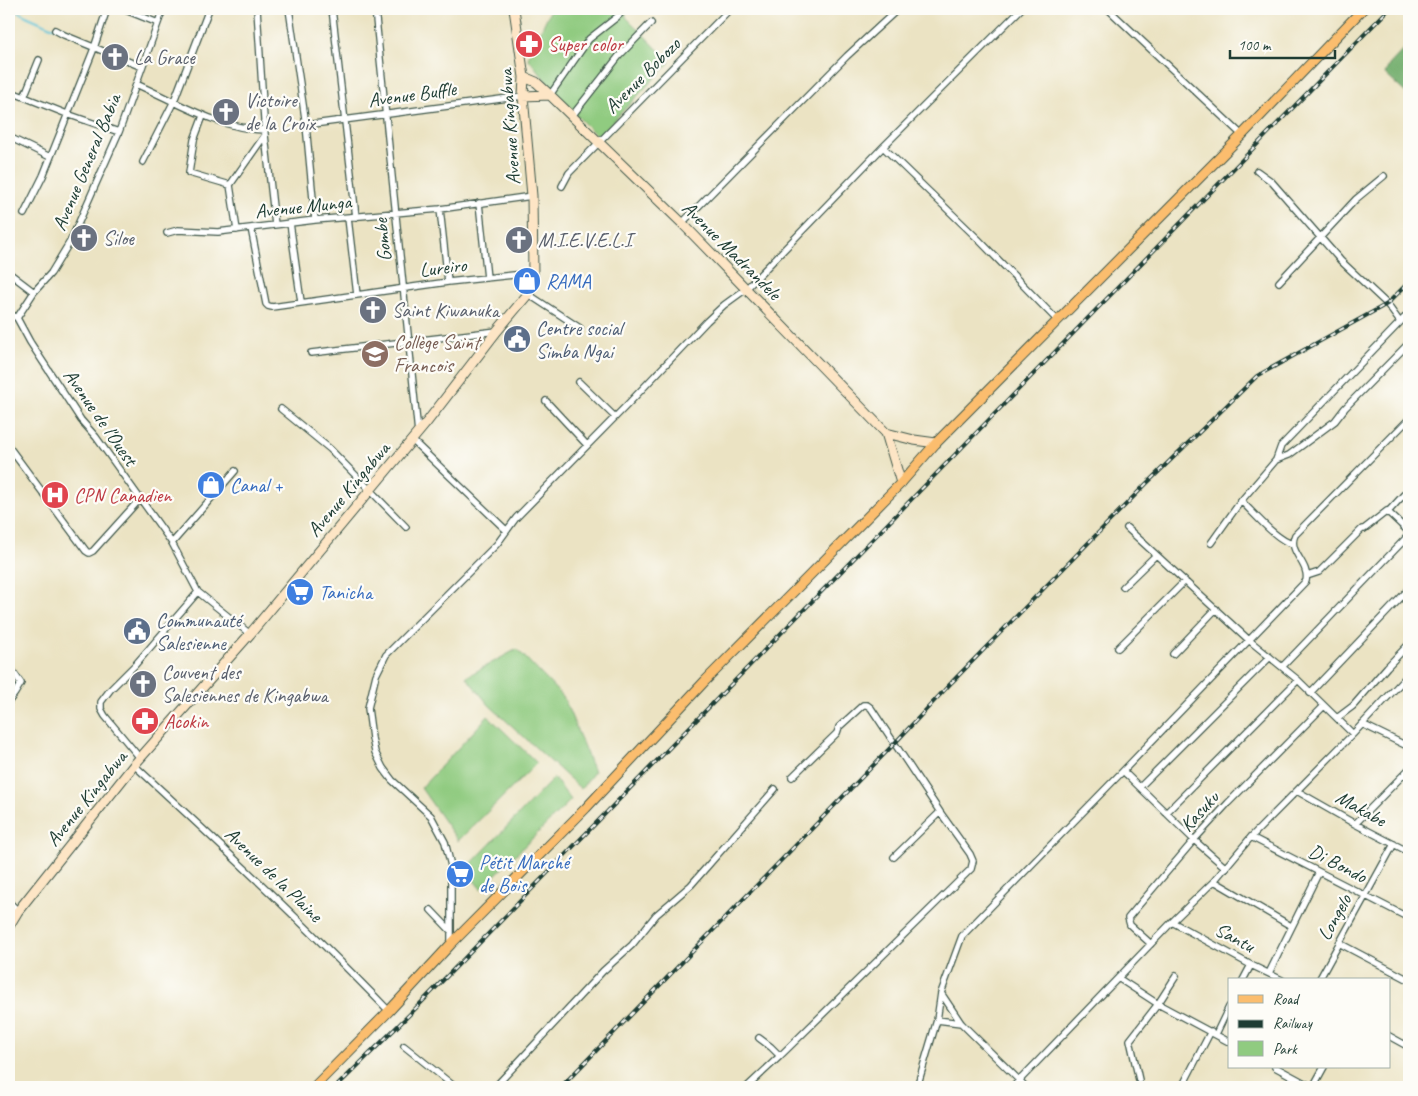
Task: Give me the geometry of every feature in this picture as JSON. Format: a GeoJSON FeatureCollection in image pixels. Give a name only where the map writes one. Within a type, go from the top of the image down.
{"type":"FeatureCollection","features":[{"type":"Feature","properties":{"kind":"main road"},"geometry":{"type":"LineString","coordinates":[[314,1087],[586,808],[705,681],[1242,135],[1363,9]]}},
{"type":"Feature","properties":{"kind":"street"},"geometry":{"type":"LineString","coordinates":[[24,214],[43,176],[107,9]]}},
{"type":"Feature","properties":{"kind":"street"},"geometry":{"type":"LineString","coordinates":[[123,9],[158,23]]}},
{"type":"Feature","properties":{"kind":"street","name":"Avenue General Babia"},"geometry":{"type":"LineString","coordinates":[[17,318],[34,292],[50,273],[70,240],[118,132],[163,9]]}},
{"type":"Feature","properties":{"kind":"street"},"geometry":{"type":"LineString","coordinates":[[143,162],[174,101],[209,9]]}},
{"type":"Feature","properties":{"kind":"street"},"geometry":{"type":"LineString","coordinates":[[257,9],[265,132],[274,225]]}},
{"type":"Feature","properties":{"kind":"street"},"geometry":{"type":"LineString","coordinates":[[289,9],[306,125],[315,220]]}},
{"type":"Feature","properties":{"kind":"street"},"geometry":{"type":"LineString","coordinates":[[332,9],[356,217]]}},
{"type":"Feature","properties":{"kind":"street","name":"Gombe"},"geometry":{"type":"LineString","coordinates":[[375,9],[408,340],[415,437]]}},
{"type":"Feature","properties":{"kind":"street","name":"Avenue Kingabwa"},"geometry":{"type":"LineString","coordinates":[[9,926],[18,911],[137,761],[250,634],[415,437],[528,294],[534,273],[532,196],[523,96],[524,76],[514,9]]}},
{"type":"Feature","properties":{"kind":"street"},"geometry":{"type":"LineString","coordinates":[[523,96],[550,95],[589,39],[617,17],[624,9]]}},
{"type":"Feature","properties":{"kind":"street","name":"Avenue Bobozo"},"geometry":{"type":"LineString","coordinates":[[562,186],[569,173],[730,9]]}},
{"type":"Feature","properties":{"kind":"street"},"geometry":{"type":"LineString","coordinates":[[682,223],[847,56],[898,9]]}},
{"type":"Feature","properties":{"kind":"street"},"geometry":{"type":"LineString","coordinates":[[452,944],[452,866],[445,842],[430,816],[392,780],[375,752],[368,708],[376,675],[386,654],[497,544],[516,518],[707,321],[732,298],[746,289],[883,147],[1021,9]]}},
{"type":"Feature","properties":{"kind":"street"},"geometry":{"type":"LineString","coordinates":[[1108,9],[1242,135]]}},
{"type":"Feature","properties":{"kind":"street"},"geometry":{"type":"LineString","coordinates":[[572,116],[619,56],[651,23]]}},
{"type":"Feature","properties":{"kind":"street"},"geometry":{"type":"LineString","coordinates":[[55,30],[142,67]]}},
{"type":"Feature","properties":{"kind":"street"},"geometry":{"type":"LineString","coordinates":[[24,97],[40,60]]}},
{"type":"Feature","properties":{"kind":"street","name":"Avenue Madrandele"},"geometry":{"type":"LineString","coordinates":[[524,76],[536,82],[550,95],[682,223],[886,433]]}},
{"type":"Feature","properties":{"kind":"street"},"geometry":{"type":"LineString","coordinates":[[136,84],[204,116],[265,132]]}},
{"type":"Feature","properties":{"kind":"street"},"geometry":{"type":"LineString","coordinates":[[9,91],[118,132]]}},
{"type":"Feature","properties":{"kind":"street","name":"Avenue Buffle"},"geometry":{"type":"LineString","coordinates":[[306,125],[523,96]]}},
{"type":"Feature","properties":{"kind":"street"},"geometry":{"type":"LineString","coordinates":[[204,116],[194,140],[189,173],[230,185]]}},
{"type":"Feature","properties":{"kind":"street"},"geometry":{"type":"LineString","coordinates":[[237,230],[230,185],[265,132]]}},
{"type":"Feature","properties":{"kind":"street"},"geometry":{"type":"LineString","coordinates":[[9,137],[50,157]]}},
{"type":"Feature","properties":{"kind":"street"},"geometry":{"type":"LineString","coordinates":[[883,147],[978,239],[1058,321]]}},
{"type":"Feature","properties":{"kind":"street"},"geometry":{"type":"LineString","coordinates":[[1257,171],[1271,181],[1341,261],[1387,304],[1400,322]]}},
{"type":"Feature","properties":{"kind":"street"},"geometry":{"type":"LineString","coordinates":[[1279,282],[1356,199],[1384,176]]}},
{"type":"Feature","properties":{"kind":"street","name":"Avenue Munga"},"geometry":{"type":"LineString","coordinates":[[167,233],[178,230],[218,232],[315,220],[440,209],[532,196]]}},
{"type":"Feature","properties":{"kind":"street"},"geometry":{"type":"LineString","coordinates":[[480,203],[487,278]]}},
{"type":"Feature","properties":{"kind":"street"},"geometry":{"type":"LineString","coordinates":[[440,209],[448,282]]}},
{"type":"Feature","properties":{"kind":"street"},"geometry":{"type":"LineString","coordinates":[[348,218],[357,294]]}},
{"type":"Feature","properties":{"kind":"street"},"geometry":{"type":"LineString","coordinates":[[290,223],[301,302]]}},
{"type":"Feature","properties":{"kind":"street","name":"Lureiro"},"geometry":{"type":"LineString","coordinates":[[251,228],[266,304],[268,306],[448,282],[534,273]]}},
{"type":"Feature","properties":{"kind":"street"},"geometry":{"type":"LineString","coordinates":[[9,273],[34,292]]}},
{"type":"Feature","properties":{"kind":"street"},"geometry":{"type":"LineString","coordinates":[[528,294],[580,328]]}},
{"type":"Feature","properties":{"kind":"street","name":"Avenue de l'Ouest"},"geometry":{"type":"LineString","coordinates":[[9,313],[17,318],[30,342],[81,420],[96,437],[172,543],[198,592],[250,634]]}},
{"type":"Feature","properties":{"kind":"street"},"geometry":{"type":"LineString","coordinates":[[1210,544],[1241,500],[1276,460],[1280,446],[1409,313]]}},
{"type":"Feature","properties":{"kind":"street"},"geometry":{"type":"LineString","coordinates":[[311,353],[408,340],[497,331]]}},
{"type":"Feature","properties":{"kind":"street"},"geometry":{"type":"LineString","coordinates":[[1276,460],[1289,455],[1335,421],[1345,408],[1409,343]]}},
{"type":"Feature","properties":{"kind":"street"},"geometry":{"type":"LineString","coordinates":[[579,382],[615,417]]}},
{"type":"Feature","properties":{"kind":"street"},"geometry":{"type":"LineString","coordinates":[[546,401],[587,445]]}},
{"type":"Feature","properties":{"kind":"street"},"geometry":{"type":"LineString","coordinates":[[281,409],[330,449],[406,527]]}},
{"type":"Feature","properties":{"kind":"street"},"geometry":{"type":"LineString","coordinates":[[917,1087],[937,1020],[940,994],[962,936],[1250,641],[1306,581],[1307,576],[1304,565],[1294,549],[1293,539],[1295,535],[1409,419]]}},
{"type":"Feature","properties":{"kind":"street"},"geometry":{"type":"LineString","coordinates":[[886,433],[936,444]]}},
{"type":"Feature","properties":{"kind":"street"},"geometry":{"type":"LineString","coordinates":[[886,433],[901,483]]}},
{"type":"Feature","properties":{"kind":"street"},"geometry":{"type":"LineString","coordinates":[[415,437],[506,530]]}},
{"type":"Feature","properties":{"kind":"street"},"geometry":{"type":"LineString","coordinates":[[9,447],[86,551],[90,553],[140,499]]}},
{"type":"Feature","properties":{"kind":"street"},"geometry":{"type":"LineString","coordinates":[[172,543],[235,471]]}},
{"type":"Feature","properties":{"kind":"street"},"geometry":{"type":"LineString","coordinates":[[1307,576],[1319,572],[1362,529],[1387,512],[1409,489]]}},
{"type":"Feature","properties":{"kind":"street"},"geometry":{"type":"LineString","coordinates":[[1241,500],[1280,538],[1293,544]]}},
{"type":"Feature","properties":{"kind":"street"},"geometry":{"type":"LineString","coordinates":[[1282,667],[1409,534],[1387,512]]}},
{"type":"Feature","properties":{"kind":"street"},"geometry":{"type":"LineString","coordinates":[[1127,528],[1250,641],[1298,680],[1353,734]]}},
{"type":"Feature","properties":{"kind":"street"},"geometry":{"type":"LineString","coordinates":[[1123,587],[1156,555]]}},
{"type":"Feature","properties":{"kind":"street"},"geometry":{"type":"LineString","coordinates":[[1118,648],[1184,580]]}},
{"type":"Feature","properties":{"kind":"street"},"geometry":{"type":"LineString","coordinates":[[1310,693],[1409,590]]}},
{"type":"Feature","properties":{"kind":"street","name":"Avenue de la Plaine"},"geometry":{"type":"LineString","coordinates":[[198,592],[135,665],[110,690],[101,702],[101,709],[137,761],[389,1010]]}},
{"type":"Feature","properties":{"kind":"street"},"geometry":{"type":"LineString","coordinates":[[1173,654],[1216,609]]}},
{"type":"Feature","properties":{"kind":"street"},"geometry":{"type":"LineString","coordinates":[[1337,718],[1352,706],[1409,644]]}},
{"type":"Feature","properties":{"kind":"street"},"geometry":{"type":"LineString","coordinates":[[1140,787],[1270,657]]}},
{"type":"Feature","properties":{"kind":"street"},"geometry":{"type":"LineString","coordinates":[[9,666],[21,683],[9,701]]}},
{"type":"Feature","properties":{"kind":"street"},"geometry":{"type":"LineString","coordinates":[[1013,1087],[1172,922],[1214,882],[1252,837],[1409,674]]}},
{"type":"Feature","properties":{"kind":"street"},"geometry":{"type":"LineString","coordinates":[[1166,813],[1298,680]]}},
{"type":"Feature","properties":{"kind":"street"},"geometry":{"type":"LineString","coordinates":[[747,1087],[971,869],[973,861],[871,708],[867,705],[863,705],[839,727],[837,733],[792,778]]}},
{"type":"Feature","properties":{"kind":"street","name":"Kasuku"},"geometry":{"type":"LineString","coordinates":[[1151,944],[1130,925],[1128,918],[1194,840],[1324,706]]}},
{"type":"Feature","properties":{"kind":"street"},"geometry":{"type":"LineString","coordinates":[[1362,724],[1409,747]]}},
{"type":"Feature","properties":{"kind":"street"},"geometry":{"type":"LineString","coordinates":[[1355,824],[1409,769]]}},
{"type":"Feature","properties":{"kind":"street"},"geometry":{"type":"LineString","coordinates":[[1123,771],[1194,840],[1226,868]]}},
{"type":"Feature","properties":{"kind":"street"},"geometry":{"type":"LineString","coordinates":[[495,1087],[603,971],[632,945],[656,915],[692,885],[776,789]]}},
{"type":"Feature","properties":{"kind":"street","name":"Makabe"},"geometry":{"type":"LineString","coordinates":[[1297,791],[1409,852]]}},
{"type":"Feature","properties":{"kind":"street"},"geometry":{"type":"LineString","coordinates":[[894,857],[940,812]]}},
{"type":"Feature","properties":{"kind":"street","name":"Di Bondo"},"geometry":{"type":"LineString","coordinates":[[1252,837],[1409,918]]}},
{"type":"Feature","properties":{"kind":"street","name":"Longelo"},"geometry":{"type":"LineString","coordinates":[[1320,978],[1394,844]]}},
{"type":"Feature","properties":{"kind":"street"},"geometry":{"type":"LineString","coordinates":[[1269,973],[1319,872]]}},
{"type":"Feature","properties":{"kind":"street"},"geometry":{"type":"LineString","coordinates":[[1214,882],[1291,926]]}},
{"type":"Feature","properties":{"kind":"street"},"geometry":{"type":"LineString","coordinates":[[9,902],[18,911]]}},
{"type":"Feature","properties":{"kind":"street"},"geometry":{"type":"LineString","coordinates":[[431,910],[452,931]]}},
{"type":"Feature","properties":{"kind":"street","name":"Santu"},"geometry":{"type":"LineString","coordinates":[[1172,922],[1278,978]]}},
{"type":"Feature","properties":{"kind":"street"},"geometry":{"type":"LineString","coordinates":[[1339,943],[1409,980]]}},
{"type":"Feature","properties":{"kind":"street"},"geometry":{"type":"LineString","coordinates":[[1244,978],[1251,965]]}},
{"type":"Feature","properties":{"kind":"street"},"geometry":{"type":"LineString","coordinates":[[1139,1080],[1130,1040],[1158,1004],[1176,976]]}},
{"type":"Feature","properties":{"kind":"street"},"geometry":{"type":"LineString","coordinates":[[1118,978],[1158,1004],[1228,1041]]}},
{"type":"Feature","properties":{"kind":"street"},"geometry":{"type":"LineString","coordinates":[[940,994],[961,1023],[1026,1087]]}},
{"type":"Feature","properties":{"kind":"street"},"geometry":{"type":"LineString","coordinates":[[1191,1087],[1183,1085],[1228,1010]]}},
{"type":"Feature","properties":{"kind":"street"},"geometry":{"type":"LineString","coordinates":[[937,1020],[961,1023]]}},
{"type":"Feature","properties":{"kind":"street"},"geometry":{"type":"LineString","coordinates":[[1390,1037],[1409,1047]]}},
{"type":"Feature","properties":{"kind":"street"},"geometry":{"type":"LineString","coordinates":[[759,1038],[780,1056]]}},
{"type":"Feature","properties":{"kind":"street"},"geometry":{"type":"LineString","coordinates":[[404,1046],[455,1087]]}},
{"type":"Feature","properties":{"kind":"street"},"geometry":{"type":"LineString","coordinates":[[1277,1068],[1312,1087],[1323,1068]]}},
{"type":"Feature","properties":{"kind":"green space"},"geometry":{"type":"Polygon","coordinates":[[[551,9],[625,9],[626,17],[670,62],[598,137],[560,99],[528,58],[551,9]]]}},
{"type":"Feature","properties":{"kind":"green space"},"geometry":{"type":"Polygon","coordinates":[[[1409,44],[1409,96],[1385,74],[1389,65],[1409,44]]]}},
{"type":"Feature","properties":{"kind":"green space"},"geometry":{"type":"Polygon","coordinates":[[[517,649],[564,698],[594,772],[581,789],[489,705],[466,677],[517,649]]]}},
{"type":"Feature","properties":{"kind":"green space"},"geometry":{"type":"Polygon","coordinates":[[[488,716],[537,763],[458,841],[421,788],[488,716]]]}},
{"type":"Feature","properties":{"kind":"green space"},"geometry":{"type":"Polygon","coordinates":[[[554,778],[571,800],[481,889],[465,870],[554,778]]]}},
{"type":"Feature","properties":{"kind":"waterway"},"geometry":{"type":"LineString","coordinates":[[14,9],[51,27],[63,27],[90,43]]}},
{"type":"Feature","properties":{"kind":"railway"},"geometry":{"type":"LineString","coordinates":[[336,1087],[415,1009],[1389,9]]}},
{"type":"Feature","properties":{"kind":"railway"},"geometry":{"type":"LineString","coordinates":[[561,1087],[952,682],[1146,484],[1257,376],[1387,304],[1409,282]]}},
{"type":"Feature","properties":{"kind":"place","name":"Super color"},"geometry":{"type":"Point","coordinates":[529,44]}},
{"type":"Feature","properties":{"kind":"place","name":"La Grace"},"geometry":{"type":"Point","coordinates":[115,57]}},
{"type":"Feature","properties":{"kind":"place","name":"Victoire de la Croix"},"geometry":{"type":"Point","coordinates":[226,112]}},
{"type":"Feature","properties":{"kind":"place","name":"Siloe"},"geometry":{"type":"Point","coordinates":[84,238]}},
{"type":"Feature","properties":{"kind":"place","name":"M.I.E.V.E.L.I"},"geometry":{"type":"Point","coordinates":[519,240]}},
{"type":"Feature","properties":{"kind":"place","name":"RAMA"},"geometry":{"type":"Point","coordinates":[527,281]}},
{"type":"Feature","properties":{"kind":"place","name":"Saint Kiwanuka"},"geometry":{"type":"Point","coordinates":[373,310]}},
{"type":"Feature","properties":{"kind":"place","name":"Centre social Simba Ngai"},"geometry":{"type":"Point","coordinates":[517,339]}},
{"type":"Feature","properties":{"kind":"place","name":"Collège Saint Francois"},"geometry":{"type":"Point","coordinates":[375,354]}},
{"type":"Feature","properties":{"kind":"place","name":"Canal +"},"geometry":{"type":"Point","coordinates":[211,485]}},
{"type":"Feature","properties":{"kind":"place","name":"CPN Canadien"},"geometry":{"type":"Point","coordinates":[55,495]}},
{"type":"Feature","properties":{"kind":"place","name":"Tanicha"},"geometry":{"type":"Point","coordinates":[300,592]}},
{"type":"Feature","properties":{"kind":"place","name":"Communauté Salesienne"},"geometry":{"type":"Point","coordinates":[137,631]}},
{"type":"Feature","properties":{"kind":"place","name":"Couvent des Salesiennes de Kingabwa"},"geometry":{"type":"Point","coordinates":[143,684]}},
{"type":"Feature","properties":{"kind":"place","name":"Acokin"},"geometry":{"type":"Point","coordinates":[145,721]}},
{"type":"Feature","properties":{"kind":"place","name":"Pétit Marché de Bois"},"geometry":{"type":"Point","coordinates":[460,874]}}]}
